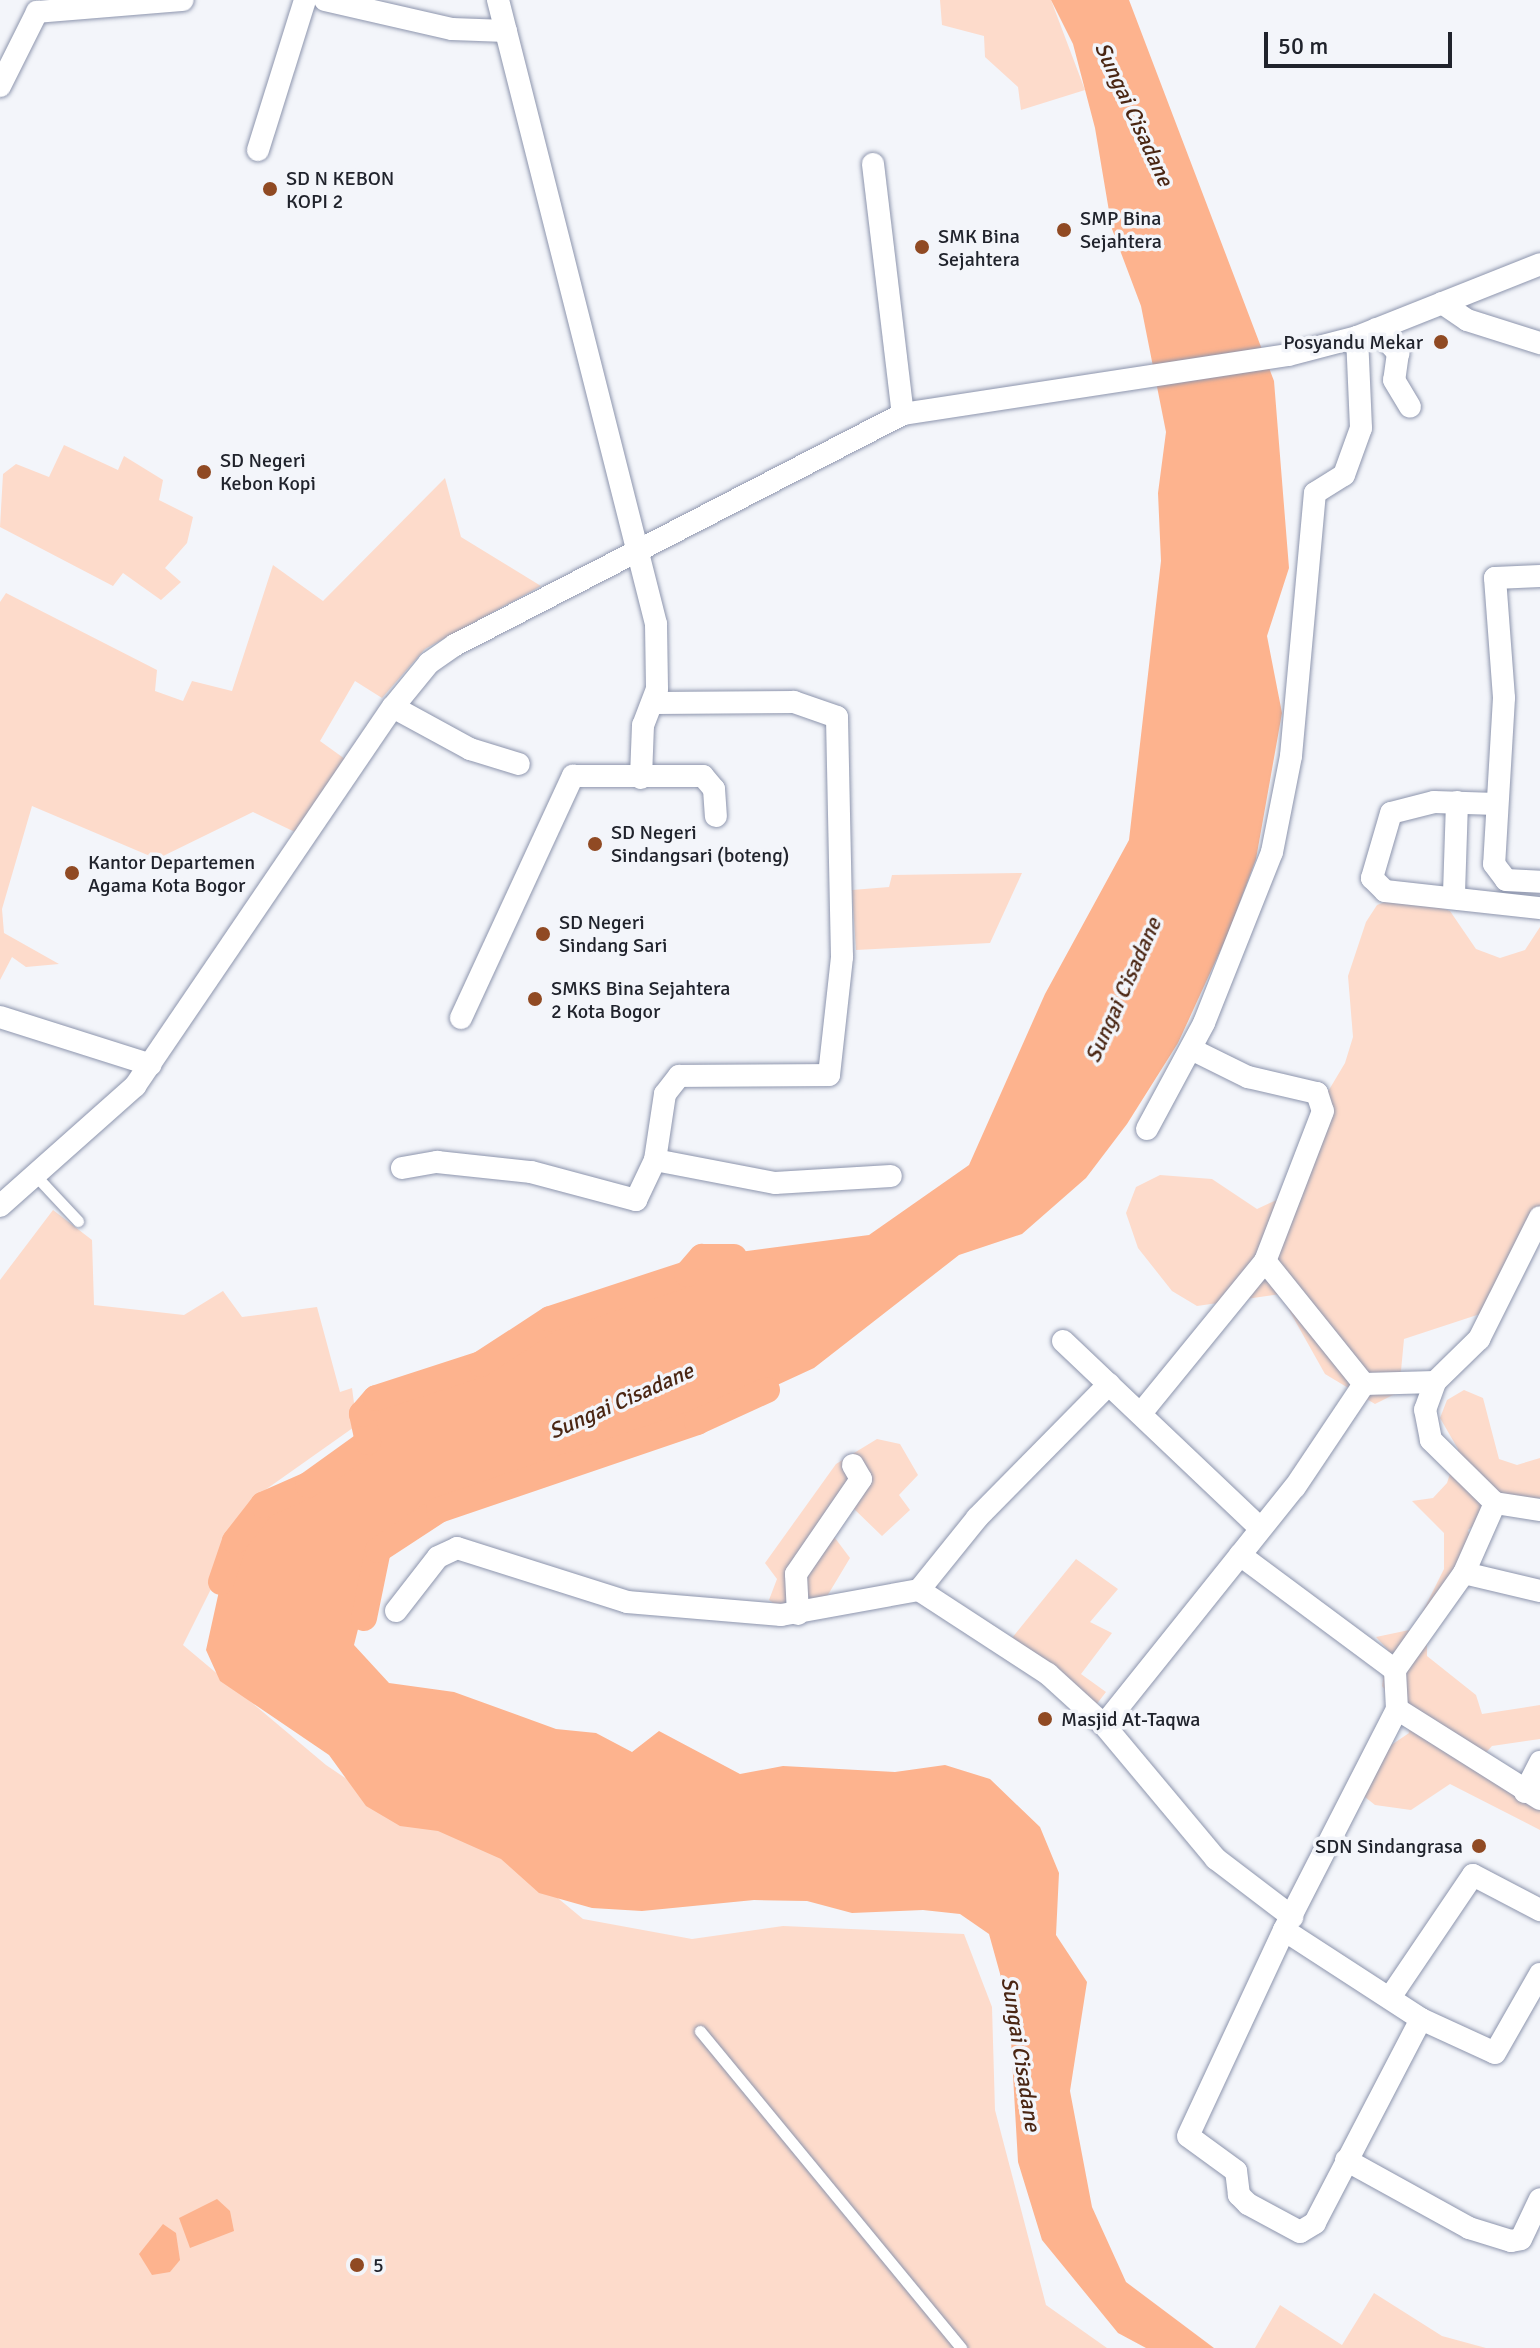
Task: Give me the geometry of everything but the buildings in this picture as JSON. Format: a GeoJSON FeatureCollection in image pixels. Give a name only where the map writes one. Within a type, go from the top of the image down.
{"type":"FeatureCollection","features":[{"type":"Feature","properties":{"kind":"street"},"geometry":{"type":"LineString","coordinates":[[0,86],[37,12],[183,0]]}},
{"type":"Feature","properties":{"kind":"street"},"geometry":{"type":"LineString","coordinates":[[258,150],[305,0]]}},
{"type":"Feature","properties":{"kind":"street"},"geometry":{"type":"LineString","coordinates":[[325,0],[452,29],[506,31]]}},
{"type":"Feature","properties":{"kind":"street"},"geometry":{"type":"LineString","coordinates":[[498,0],[601,427],[639,553],[656,624],[655,703],[643,725],[641,778]]}},
{"type":"Feature","properties":{"kind":"street"},"geometry":{"type":"LineString","coordinates":[[873,164],[903,414]]}},
{"type":"Feature","properties":{"kind":"street"},"geometry":{"type":"LineString","coordinates":[[0,1206],[33,1173],[112,1111],[151,1065],[393,707],[429,663],[455,645],[639,553],[903,414],[1288,355],[1367,333],[1540,264]]}},
{"type":"Feature","properties":{"kind":"street"},"geometry":{"type":"LineString","coordinates":[[1442,303],[1467,320],[1540,343]]}},
{"type":"Feature","properties":{"kind":"street"},"geometry":{"type":"LineString","coordinates":[[1367,333],[1398,353],[1394,380],[1410,407]]}},
{"type":"Feature","properties":{"kind":"street"},"geometry":{"type":"LineString","coordinates":[[1147,1129],[1191,1049],[1272,852],[1291,756],[1315,493],[1344,475],[1361,428],[1367,333]]}},
{"type":"Feature","properties":{"kind":"street"},"geometry":{"type":"LineString","coordinates":[[1540,576],[1495,578],[1504,698],[1497,804],[1497,873],[1540,882]]}},
{"type":"Feature","properties":{"kind":"street"},"geometry":{"type":"LineString","coordinates":[[402,1168],[437,1162],[531,1172],[627,1202],[642,1193],[655,1160],[665,1094],[679,1076],[829,1075],[842,957],[844,800],[832,710],[794,702],[655,703]]}},
{"type":"Feature","properties":{"kind":"street"},"geometry":{"type":"LineString","coordinates":[[393,707],[470,749],[519,764]]}},
{"type":"Feature","properties":{"kind":"street"},"geometry":{"type":"LineString","coordinates":[[461,1018],[573,776],[703,776],[714,789],[716,816]]}},
{"type":"Feature","properties":{"kind":"street"},"geometry":{"type":"LineString","coordinates":[[1497,804],[1457,802],[1391,813],[1372,869],[1385,891],[1454,893],[1540,908]]}},
{"type":"Feature","properties":{"kind":"street"},"geometry":{"type":"LineString","coordinates":[[1454,893],[1457,802]]}},
{"type":"Feature","properties":{"kind":"street"},"geometry":{"type":"LineString","coordinates":[[0,1017],[151,1065]]}},
{"type":"Feature","properties":{"kind":"street"},"geometry":{"type":"LineString","coordinates":[[1142,1412],[1265,1261],[1323,1102],[1301,1084],[1248,1077],[1191,1049]]}},
{"type":"Feature","properties":{"kind":"street"},"geometry":{"type":"LineString","coordinates":[[655,1160],[775,1183],[891,1176]]}},
{"type":"Feature","properties":{"kind":"street"},"geometry":{"type":"LineString","coordinates":[[1540,1217],[1479,1339],[1435,1382],[1425,1410],[1431,1440],[1495,1503],[1540,1510]]}},
{"type":"Feature","properties":{"kind":"street"},"geometry":{"type":"LineString","coordinates":[[1265,1261],[1364,1384]]}},
{"type":"Feature","properties":{"kind":"street"},"geometry":{"type":"LineString","coordinates":[[1063,1341],[1142,1412],[1260,1528]]}},
{"type":"Feature","properties":{"kind":"street"},"geometry":{"type":"LineString","coordinates":[[1364,1384],[1435,1382]]}},
{"type":"Feature","properties":{"kind":"street"},"geometry":{"type":"LineString","coordinates":[[396,1611],[438,1557],[457,1548],[627,1602],[798,1614],[919,1590],[977,1518],[1109,1384]]}},
{"type":"Feature","properties":{"kind":"street"},"geometry":{"type":"LineString","coordinates":[[1104,1725],[1240,1555],[1364,1384]]}},
{"type":"Feature","properties":{"kind":"street"},"geometry":{"type":"LineString","coordinates":[[798,1614],[796,1574],[861,1479],[853,1465]]}},
{"type":"Feature","properties":{"kind":"street"},"geometry":{"type":"LineString","coordinates":[[1421,2019],[1315,2223],[1300,2232],[1248,2204],[1239,2195],[1236,2171],[1188,2136],[1288,1924],[1397,1709],[1395,1670],[1464,1573],[1495,1503]]}},
{"type":"Feature","properties":{"kind":"street"},"geometry":{"type":"LineString","coordinates":[[1240,1555],[1395,1670]]}},
{"type":"Feature","properties":{"kind":"street"},"geometry":{"type":"LineString","coordinates":[[1464,1573],[1540,1591]]}},
{"type":"Feature","properties":{"kind":"street"},"geometry":{"type":"LineString","coordinates":[[919,1590],[1048,1674],[1104,1725],[1216,1859],[1288,1924],[1421,2019],[1495,2053],[1540,1974]]}},
{"type":"Feature","properties":{"kind":"street"},"geometry":{"type":"LineString","coordinates":[[1397,1709],[1533,1796],[1540,1762]]}},
{"type":"Feature","properties":{"kind":"street"},"geometry":{"type":"LineString","coordinates":[[1391,1996],[1473,1875],[1540,1910]]}},
{"type":"Feature","properties":{"kind":"street"},"geometry":{"type":"LineString","coordinates":[[1346,2160],[1469,2228],[1511,2241],[1521,2239],[1540,2199]]}},
{"type":"Feature","properties":{"kind":"lane"},"geometry":{"type":"LineString","coordinates":[[33,1173],[78,1221]]}},
{"type":"Feature","properties":{"kind":"lane"},"geometry":{"type":"LineString","coordinates":[[700,2031],[961,2348]]}},
{"type":"Feature","properties":{"kind":"shaded area"},"geometry":{"type":"Polygon","coordinates":[[[940,0],[1051,0],[1085,90],[1021,110],[1018,87],[985,57],[984,36],[942,25],[940,0]]]}},
{"type":"Feature","properties":{"kind":"shaded area"},"geometry":{"type":"Polygon","coordinates":[[[64,445],[118,470],[124,456],[163,480],[159,500],[193,517],[187,543],[165,568],[181,582],[161,600],[123,573],[113,586],[0,527],[3,474],[16,464],[49,477],[64,445]]]}},
{"type":"Feature","properties":{"kind":"shaded area"},"geometry":{"type":"Polygon","coordinates":[[[445,478],[461,537],[541,586],[425,649],[382,698],[355,681],[320,741],[345,759],[297,833],[253,812],[157,859],[32,806],[2,909],[4,933],[59,964],[26,967],[12,957],[0,980],[0,602],[6,593],[157,670],[155,691],[183,701],[192,681],[232,691],[273,565],[323,601],[445,478]]]}},
{"type":"Feature","properties":{"kind":"shaded area"},"geometry":{"type":"Polygon","coordinates":[[[1022,873],[990,943],[856,950],[852,890],[889,887],[892,875],[1022,873]]]}},
{"type":"Feature","properties":{"kind":"shaded area"},"geometry":{"type":"Polygon","coordinates":[[[1403,895],[1450,911],[1476,949],[1500,958],[1525,950],[1540,927],[1540,1223],[1480,1314],[1404,1339],[1399,1392],[1375,1404],[1325,1374],[1280,1294],[1197,1306],[1172,1291],[1138,1248],[1126,1213],[1136,1187],[1160,1175],[1212,1179],[1257,1209],[1287,1195],[1314,1115],[1345,1063],[1353,1037],[1348,976],[1366,922],[1377,905],[1403,895]]]}},
{"type":"Feature","properties":{"kind":"shaded area"},"geometry":{"type":"Polygon","coordinates":[[[53,1210],[92,1240],[94,1305],[184,1315],[223,1291],[242,1317],[317,1307],[340,1392],[352,1388],[357,1425],[258,1495],[183,1645],[326,1765],[412,1823],[427,1818],[518,1865],[583,1919],[692,1939],[783,1926],[964,1934],[992,2007],[995,2110],[1046,2305],[1107,2348],[0,2348],[0,1280],[53,1210]]]}},
{"type":"Feature","properties":{"kind":"shaded area"},"geometry":{"type":"Polygon","coordinates":[[[1464,1390],[1483,1398],[1499,1459],[1517,1465],[1540,1458],[1540,1498],[1501,1505],[1468,1530],[1474,1549],[1427,1636],[1427,1656],[1476,1695],[1482,1714],[1540,1705],[1540,1739],[1492,1746],[1478,1761],[1540,1807],[1540,1830],[1450,1784],[1411,1810],[1375,1805],[1360,1793],[1375,1756],[1409,1733],[1405,1714],[1382,1686],[1388,1650],[1376,1637],[1414,1629],[1444,1569],[1444,1533],[1412,1501],[1433,1498],[1447,1483],[1458,1449],[1440,1418],[1447,1400],[1464,1390]]]}},
{"type":"Feature","properties":{"kind":"shaded area"},"geometry":{"type":"Polygon","coordinates":[[[877,1439],[900,1444],[918,1475],[899,1495],[910,1510],[882,1536],[851,1506],[829,1530],[850,1558],[820,1608],[787,1613],[769,1600],[777,1579],[765,1563],[836,1464],[877,1439]]]}},
{"type":"Feature","properties":{"kind":"shaded area"},"geometry":{"type":"Polygon","coordinates":[[[1076,1559],[1118,1589],[1090,1622],[1112,1633],[1081,1674],[1106,1692],[1096,1705],[1012,1638],[1076,1559]]]}},
{"type":"Feature","properties":{"kind":"shaded area"},"geometry":{"type":"Polygon","coordinates":[[[1374,2293],[1442,2336],[1486,2348],[1255,2348],[1280,2305],[1342,2345],[1374,2293]]]}},
{"type":"Feature","properties":{"kind":"water","name":"Sungai Cisadane"},"geometry":{"type":"Polygon","coordinates":[[[1051,0],[1129,0],[1274,381],[1289,568],[1267,636],[1282,713],[1256,859],[1228,934],[1178,1043],[1127,1124],[1086,1178],[1022,1234],[959,1255],[814,1368],[697,1422],[439,1510],[378,1550],[354,1645],[389,1683],[454,1692],[556,1729],[596,1733],[632,1752],[659,1731],[740,1774],[783,1766],[895,1772],[945,1765],[990,1779],[1040,1827],[1059,1873],[1056,1935],[1087,1982],[1070,2091],[1092,2207],[1126,2282],[1214,2348],[1146,2348],[1118,2333],[1042,2240],[1018,2162],[1009,2006],[989,1934],[960,1914],[923,1910],[852,1913],[807,1901],[754,1900],[642,1911],[592,1908],[539,1893],[501,1859],[438,1831],[400,1826],[366,1806],[329,1755],[220,1681],[206,1650],[221,1582],[263,1505],[308,1485],[368,1442],[362,1414],[376,1398],[481,1365],[501,1345],[550,1319],[687,1274],[702,1257],[869,1235],[969,1165],[1045,994],[1129,840],[1161,561],[1158,493],[1166,432],[1141,306],[1112,229],[1095,128],[1073,44],[1051,0]]]}},
{"type":"Feature","properties":{"kind":"water"},"geometry":{"type":"Polygon","coordinates":[[[217,2199],[230,2211],[234,2231],[190,2248],[179,2218],[217,2199]]]}},
{"type":"Feature","properties":{"kind":"water"},"geometry":{"type":"Polygon","coordinates":[[[163,2224],[176,2233],[180,2260],[170,2272],[152,2275],[139,2254],[163,2224]]]}},
{"type":"Feature","properties":{"kind":"waterway"},"geometry":{"type":"LineString","coordinates":[[221,1582],[235,1541],[263,1505],[308,1485],[368,1442],[362,1414],[376,1398],[481,1364],[550,1319],[687,1274],[702,1257],[734,1257]]}},
{"type":"Feature","properties":{"kind":"waterway"},"geometry":{"type":"LineString","coordinates":[[364,1618],[378,1550],[439,1510],[697,1422],[767,1390]]}},
{"type":"Feature","properties":{"kind":"place","name":"SD N KEBON KOPI 2"},"geometry":{"type":"Point","coordinates":[270,189]}},
{"type":"Feature","properties":{"kind":"place","name":"SMP Bina Sejahtera"},"geometry":{"type":"Point","coordinates":[1064,230]}},
{"type":"Feature","properties":{"kind":"place","name":"SMK Bina Sejahtera"},"geometry":{"type":"Point","coordinates":[922,247]}},
{"type":"Feature","properties":{"kind":"place","name":"Posyandu Mekar"},"geometry":{"type":"Point","coordinates":[1441,342]}},
{"type":"Feature","properties":{"kind":"place","name":"SD Negeri Kebon Kopi"},"geometry":{"type":"Point","coordinates":[204,472]}},
{"type":"Feature","properties":{"kind":"place","name":"SD Negeri Sindangsari (boteng)"},"geometry":{"type":"Point","coordinates":[595,844]}},
{"type":"Feature","properties":{"kind":"place","name":"Kantor Departemen Agama Kota Bogor"},"geometry":{"type":"Point","coordinates":[72,873]}},
{"type":"Feature","properties":{"kind":"place","name":"SD Negeri Sindang Sari"},"geometry":{"type":"Point","coordinates":[543,934]}},
{"type":"Feature","properties":{"kind":"place","name":"SMKS Bina Sejahtera 2 Kota Bogor"},"geometry":{"type":"Point","coordinates":[535,999]}},
{"type":"Feature","properties":{"kind":"place","name":"Masjid At-Taqwa"},"geometry":{"type":"Point","coordinates":[1045,1719]}},
{"type":"Feature","properties":{"kind":"place","name":"SDN Sindangrasa"},"geometry":{"type":"Point","coordinates":[1479,1846]}},
{"type":"Feature","properties":{"kind":"place","name":"5"},"geometry":{"type":"Point","coordinates":[357,2265]}}]}
